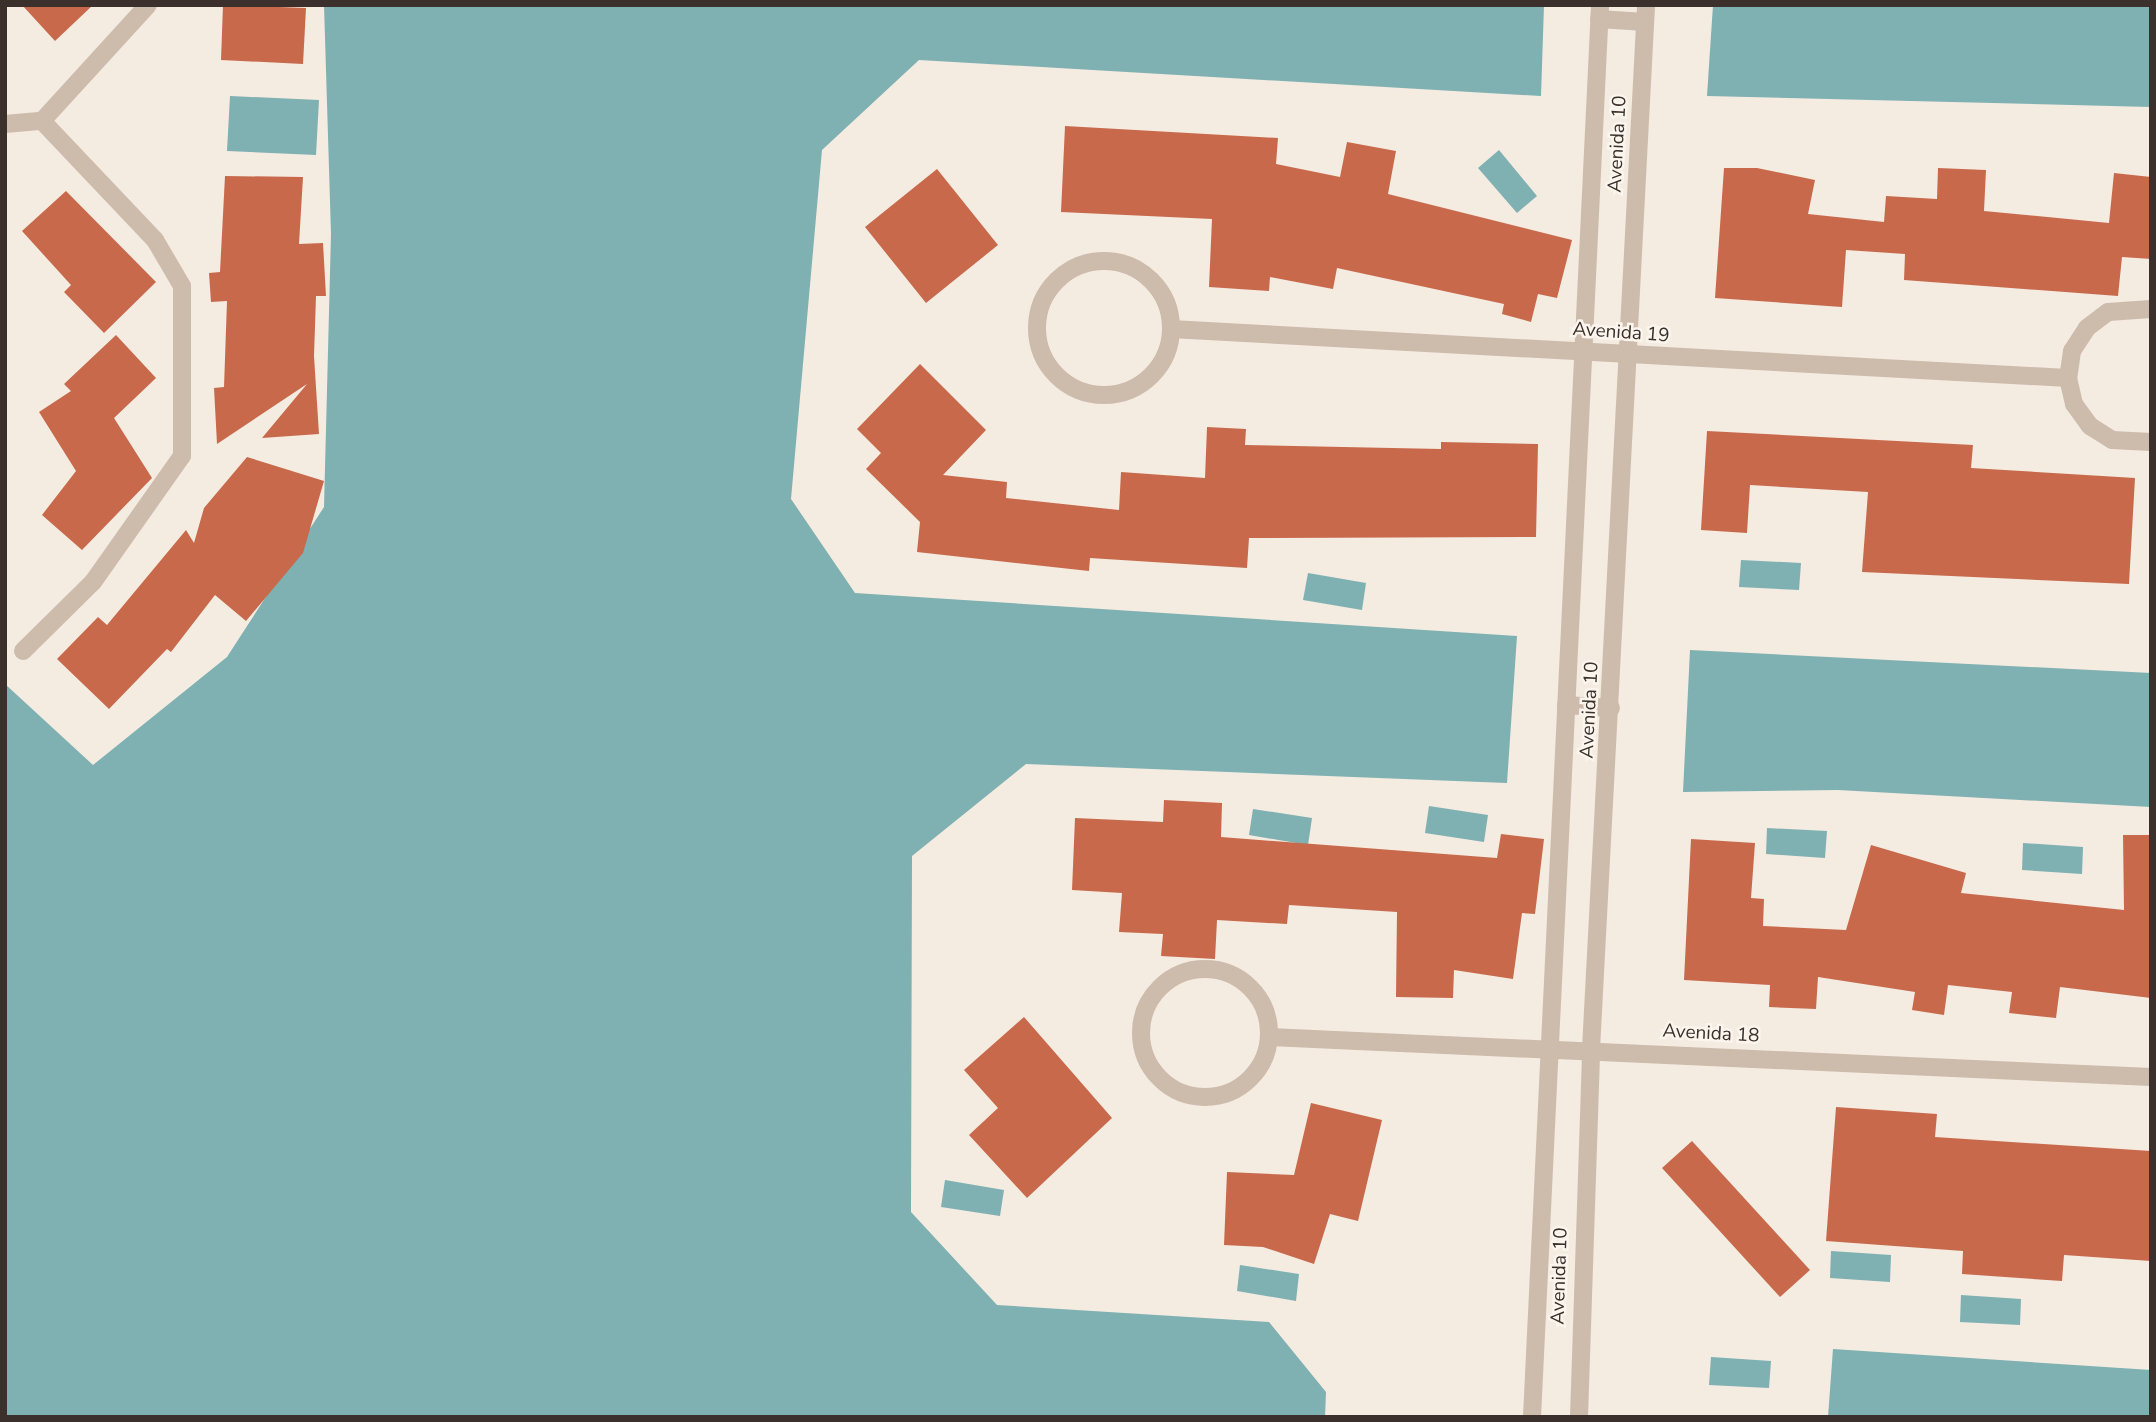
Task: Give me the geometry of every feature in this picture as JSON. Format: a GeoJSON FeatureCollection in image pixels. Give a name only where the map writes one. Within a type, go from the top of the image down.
{"type":"FeatureCollection","features":[{"type":"Feature","properties":{"kind":"street"},"geometry":{"type":"LineString","coordinates":[[5,124],[42,121],[148,5]]}},
{"type":"Feature","properties":{"kind":"street"},"geometry":{"type":"LineString","coordinates":[[1600,12],[1645,14]]}},
{"type":"Feature","properties":{"kind":"street","name":"Avenida 10"},"geometry":{"type":"LineString","coordinates":[[1532,1417],[1600,12]]}},
{"type":"Feature","properties":{"kind":"street","name":"Avenida 10"},"geometry":{"type":"LineString","coordinates":[[1579,1417],[1591,1049],[1630,355],[1645,14]]}},
{"type":"Feature","properties":{"kind":"street"},"geometry":{"type":"LineString","coordinates":[[23,651],[93,582],[183,456],[181,286],[155,240],[42,121]]}},
{"type":"Feature","properties":{"kind":"street"},"geometry":{"type":"LineString","coordinates":[[1104,261],[1130,266],[1151,281],[1166,303],[1171,329],[1166,354],[1151,377],[1129,391],[1103,396],[1078,391],[1056,376],[1041,354],[1037,328],[1041,302],[1057,280],[1078,266],[1104,261]]}},
{"type":"Feature","properties":{"kind":"street"},"geometry":{"type":"LineString","coordinates":[[2151,309],[2108,312],[2087,328],[2073,351],[2068,378],[2074,404],[2090,426],[2112,440],[2151,442]]}},
{"type":"Feature","properties":{"kind":"street","name":"Avenida 19"},"geometry":{"type":"LineString","coordinates":[[1171,329],[2068,378]]}},
{"type":"Feature","properties":{"kind":"street"},"geometry":{"type":"LineString","coordinates":[[1566,705],[1611,708]]}},
{"type":"Feature","properties":{"kind":"street"},"geometry":{"type":"LineString","coordinates":[[1208,968],[1233,974],[1253,989],[1266,1012],[1269,1037],[1263,1061],[1248,1081],[1226,1094],[1201,1098],[1176,1091],[1156,1076],[1143,1054],[1140,1029],[1147,1004],[1162,984],[1184,971],[1208,968]]}},
{"type":"Feature","properties":{"kind":"street","name":"Avenida 18"},"geometry":{"type":"LineString","coordinates":[[1269,1037],[1549,1047],[2151,1077]]}},
{"type":"Feature","properties":{"kind":"water"},"geometry":{"type":"Polygon","coordinates":[[[324,5],[1544,5],[1541,96],[919,60],[822,150],[791,499],[855,593],[1517,636],[1507,783],[1026,764],[912,856],[911,1212],[997,1305],[1269,1322],[1326,1392],[1325,1417],[5,1417],[5,684],[93,765],[227,657],[324,507],[331,234],[324,5]]]}},
{"type":"Feature","properties":{"kind":"water"},"geometry":{"type":"Polygon","coordinates":[[[1713,5],[2151,5],[2151,107],[1707,96],[1713,5]]]}},
{"type":"Feature","properties":{"kind":"water"},"geometry":{"type":"Polygon","coordinates":[[[230,96],[319,100],[316,155],[227,151],[230,96]]]}},
{"type":"Feature","properties":{"kind":"water"},"geometry":{"type":"Polygon","coordinates":[[[1499,150],[1537,196],[1517,213],[1478,168],[1499,150]]]}},
{"type":"Feature","properties":{"kind":"water"},"geometry":{"type":"Polygon","coordinates":[[[1741,560],[1801,563],[1799,590],[1739,587],[1741,560]]]}},
{"type":"Feature","properties":{"kind":"water"},"geometry":{"type":"Polygon","coordinates":[[[1308,573],[1366,583],[1362,610],[1303,600],[1308,573]]]}},
{"type":"Feature","properties":{"kind":"water"},"geometry":{"type":"Polygon","coordinates":[[[1690,650],[2151,673],[2151,807],[1838,790],[1683,792],[1690,650]]]}},
{"type":"Feature","properties":{"kind":"water"},"geometry":{"type":"Polygon","coordinates":[[[1429,806],[1488,815],[1484,842],[1425,833],[1429,806]]]}},
{"type":"Feature","properties":{"kind":"water"},"geometry":{"type":"Polygon","coordinates":[[[1253,809],[1312,818],[1308,845],[1249,835],[1253,809]]]}},
{"type":"Feature","properties":{"kind":"water"},"geometry":{"type":"Polygon","coordinates":[[[1767,828],[1827,831],[1825,858],[1766,854],[1767,828]]]}},
{"type":"Feature","properties":{"kind":"water"},"geometry":{"type":"Polygon","coordinates":[[[2023,843],[2083,847],[2082,874],[2022,870],[2023,843]]]}},
{"type":"Feature","properties":{"kind":"water"},"geometry":{"type":"Polygon","coordinates":[[[945,1180],[1004,1190],[1000,1216],[941,1207],[945,1180]]]}},
{"type":"Feature","properties":{"kind":"water"},"geometry":{"type":"Polygon","coordinates":[[[1831,1251],[1891,1255],[1890,1282],[1830,1278],[1831,1251]]]}},
{"type":"Feature","properties":{"kind":"water"},"geometry":{"type":"Polygon","coordinates":[[[1240,1265],[1299,1274],[1296,1301],[1237,1291],[1240,1265]]]}},
{"type":"Feature","properties":{"kind":"water"},"geometry":{"type":"Polygon","coordinates":[[[1961,1295],[2021,1299],[2020,1325],[1960,1322],[1961,1295]]]}},
{"type":"Feature","properties":{"kind":"water"},"geometry":{"type":"Polygon","coordinates":[[[1833,1349],[2151,1370],[2151,1417],[1828,1417],[1833,1349]]]}},
{"type":"Feature","properties":{"kind":"water"},"geometry":{"type":"Polygon","coordinates":[[[1711,1357],[1771,1361],[1769,1388],[1709,1385],[1711,1357]]]}},
{"type":"Feature","properties":{"kind":"building"},"geometry":{"type":"Polygon","coordinates":[[[22,5],[93,5],[55,41],[22,5]]]}},
{"type":"Feature","properties":{"kind":"building"},"geometry":{"type":"Polygon","coordinates":[[[223,5],[306,8],[303,64],[221,60],[223,5]]]}},
{"type":"Feature","properties":{"kind":"building"},"geometry":{"type":"Polygon","coordinates":[[[1065,126],[1278,138],[1276,164],[1340,177],[1347,142],[1396,151],[1388,194],[1572,240],[1557,298],[1538,294],[1531,322],[1502,314],[1504,304],[1337,268],[1333,289],[1270,277],[1269,291],[1209,287],[1212,219],[1061,212],[1065,126]]]}},
{"type":"Feature","properties":{"kind":"building"},"geometry":{"type":"Polygon","coordinates":[[[1724,168],[1757,168],[1815,180],[1808,214],[1884,222],[1886,196],[1937,199],[1938,168],[1986,170],[1984,211],[2109,223],[2114,173],[2151,177],[2151,259],[2122,257],[2118,296],[1904,280],[1905,254],[1846,250],[1842,307],[1715,298],[1724,168]]]}},
{"type":"Feature","properties":{"kind":"building"},"geometry":{"type":"Polygon","coordinates":[[[937,169],[998,245],[926,303],[865,227],[937,169]]]}},
{"type":"Feature","properties":{"kind":"building"},"geometry":{"type":"Polygon","coordinates":[[[225,176],[303,177],[299,244],[323,243],[326,296],[316,296],[314,356],[319,434],[262,438],[307,384],[217,444],[214,388],[224,387],[227,301],[211,302],[209,273],[220,272],[225,176]]]}},
{"type":"Feature","properties":{"kind":"building"},"geometry":{"type":"Polygon","coordinates":[[[66,191],[156,282],[104,333],[64,292],[71,285],[22,231],[66,191]]]}},
{"type":"Feature","properties":{"kind":"building"},"geometry":{"type":"Polygon","coordinates":[[[116,335],[156,378],[114,418],[152,478],[82,550],[42,515],[76,471],[39,412],[71,391],[64,384],[116,335]]]}},
{"type":"Feature","properties":{"kind":"building"},"geometry":{"type":"Polygon","coordinates":[[[920,364],[986,430],[943,475],[1007,482],[1006,498],[1119,510],[1121,472],[1205,478],[1207,427],[1246,429],[1245,445],[1441,449],[1441,442],[1538,444],[1536,537],[1249,538],[1247,568],[1090,558],[1089,571],[917,552],[920,522],[866,469],[881,453],[857,429],[920,364]]]}},
{"type":"Feature","properties":{"kind":"building"},"geometry":{"type":"Polygon","coordinates":[[[1707,431],[1973,445],[1971,468],[2135,478],[2129,584],[1862,572],[1868,492],[1750,485],[1747,533],[1701,530],[1707,431]]]}},
{"type":"Feature","properties":{"kind":"building"},"geometry":{"type":"Polygon","coordinates":[[[247,457],[324,481],[303,553],[246,621],[215,595],[171,652],[167,649],[109,709],[57,659],[98,617],[107,625],[186,530],[194,543],[204,508],[247,457]]]}},
{"type":"Feature","properties":{"kind":"building"},"geometry":{"type":"Polygon","coordinates":[[[1164,800],[1222,803],[1221,837],[1497,858],[1501,834],[1544,839],[1535,914],[1522,913],[1513,979],[1454,970],[1453,998],[1396,997],[1397,912],[1289,905],[1287,924],[1217,920],[1215,959],[1161,956],[1163,934],[1119,932],[1122,893],[1072,890],[1075,818],[1163,822],[1164,800]]]}},
{"type":"Feature","properties":{"kind":"building"},"geometry":{"type":"Polygon","coordinates":[[[2123,835],[2151,835],[2151,998],[2060,987],[2056,1018],[2009,1013],[2012,992],[1948,985],[1944,1015],[1912,1010],[1915,992],[1818,977],[1816,1009],[1769,1007],[1770,985],[1684,980],[1691,839],[1755,843],[1751,898],[1764,899],[1763,926],[1846,930],[1871,845],[1966,873],[1961,893],[2124,910],[2123,835]]]}},
{"type":"Feature","properties":{"kind":"building"},"geometry":{"type":"Polygon","coordinates":[[[1024,1017],[1112,1118],[1027,1198],[969,1135],[998,1108],[964,1070],[1024,1017]]]}},
{"type":"Feature","properties":{"kind":"building"},"geometry":{"type":"Polygon","coordinates":[[[1311,1103],[1382,1120],[1358,1221],[1330,1214],[1314,1264],[1263,1247],[1224,1245],[1227,1172],[1294,1175],[1311,1103]]]}},
{"type":"Feature","properties":{"kind":"building"},"geometry":{"type":"Polygon","coordinates":[[[1836,1107],[1937,1114],[1935,1137],[2151,1151],[2151,1261],[2064,1255],[2062,1281],[1962,1274],[1963,1251],[1826,1241],[1836,1107]]]}},
{"type":"Feature","properties":{"kind":"building"},"geometry":{"type":"Polygon","coordinates":[[[1692,1141],[1810,1270],[1780,1297],[1662,1168],[1692,1141]]]}}]}
